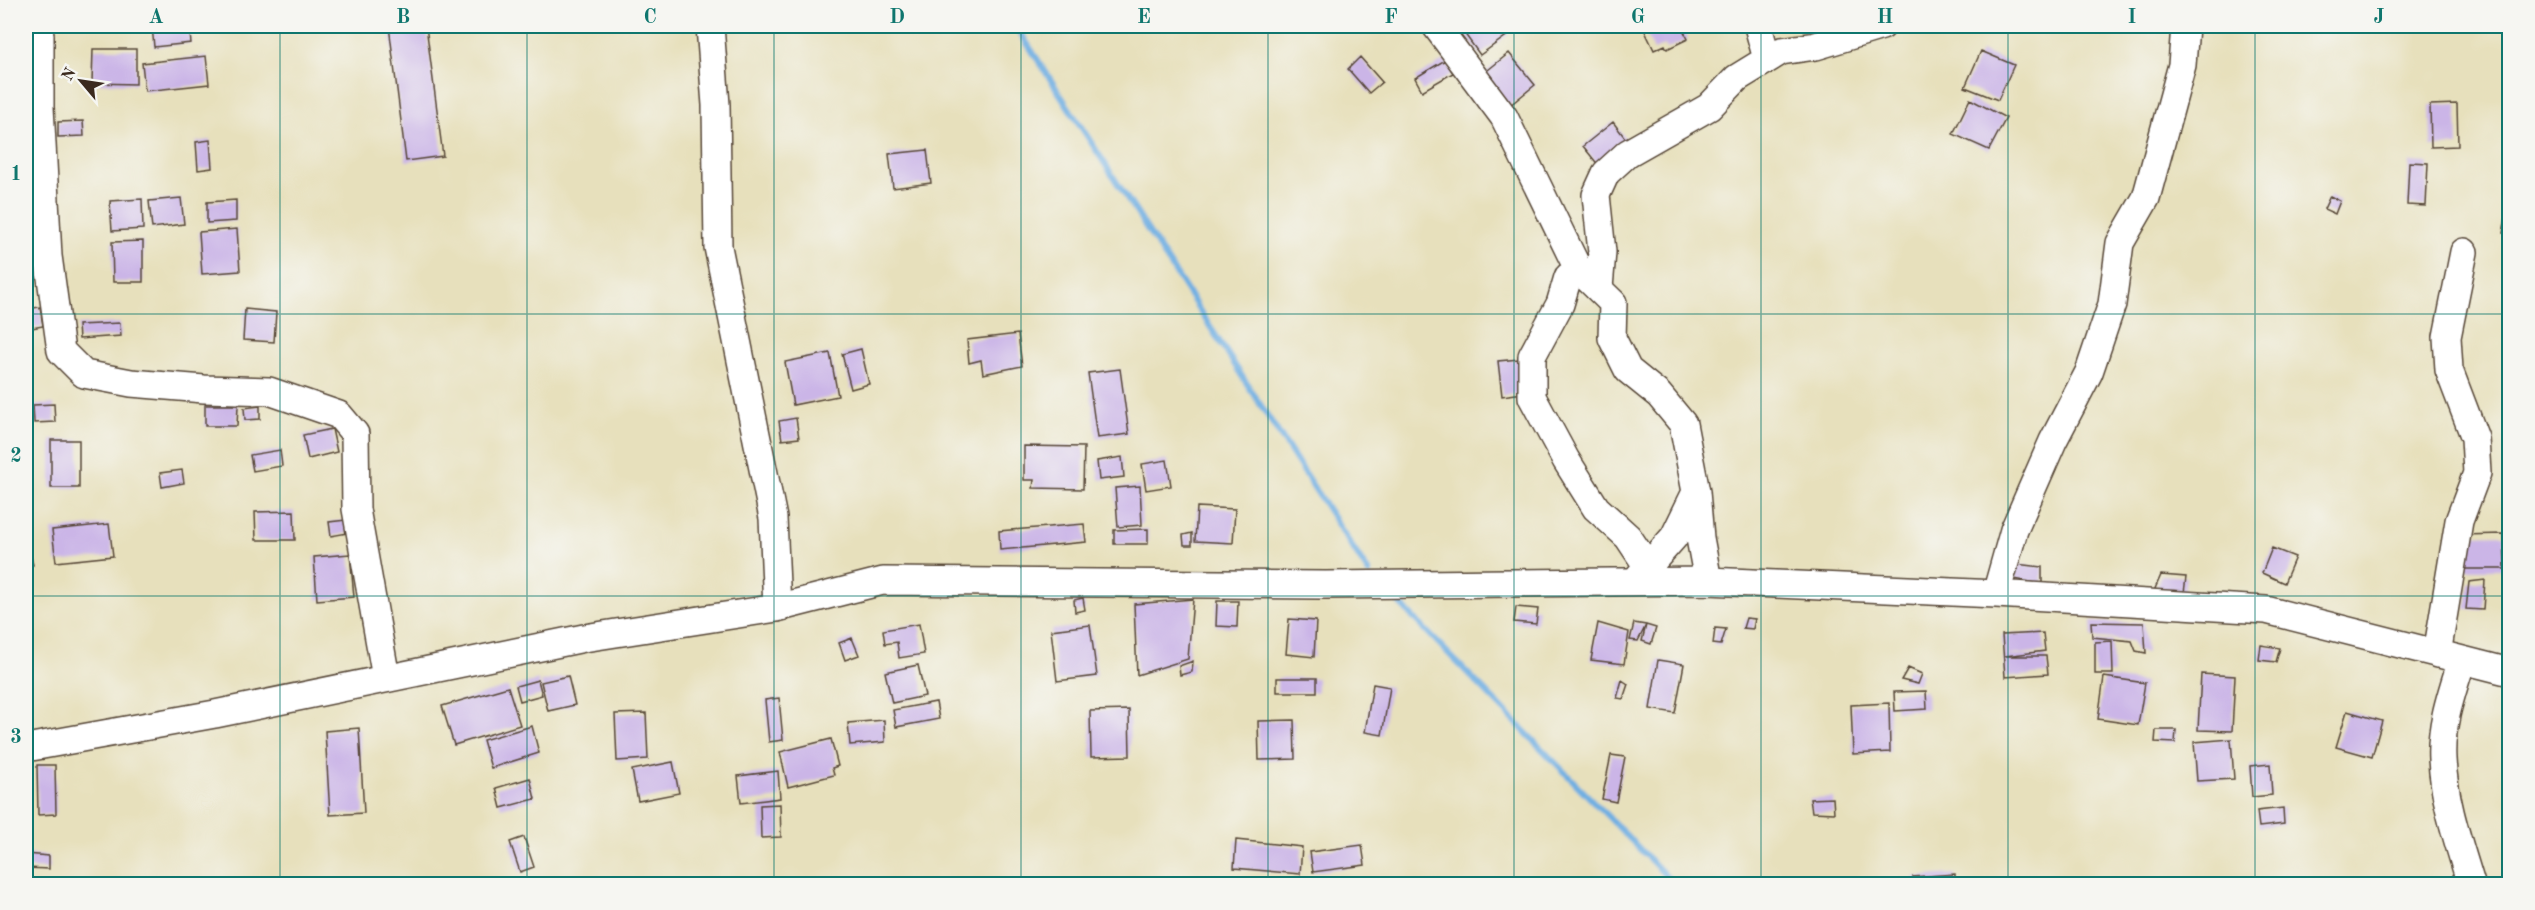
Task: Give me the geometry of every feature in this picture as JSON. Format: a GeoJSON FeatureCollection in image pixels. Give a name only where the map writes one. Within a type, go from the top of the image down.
{"type":"FeatureCollection","features":[{"type":"Feature","properties":{"kind":"street"},"geometry":{"type":"LineString","coordinates":[[710,26],[716,105],[718,247],[773,518],[777,608]]}},
{"type":"Feature","properties":{"kind":"street"},"geometry":{"type":"LineString","coordinates":[[1436,26],[1504,117],[1578,269],[1613,303],[1612,338],[1628,370],[1659,395],[1683,424],[1696,492],[1700,537],[1708,581]]}},
{"type":"Feature","properties":{"kind":"street"},"geometry":{"type":"LineString","coordinates":[[1758,26],[1767,59]]}},
{"type":"Feature","properties":{"kind":"street"},"geometry":{"type":"LineString","coordinates":[[1599,288],[1602,252],[1596,195],[1606,173],[1628,153],[1708,107],[1737,78],[1781,51],[1816,46],[1882,26]]}},
{"type":"Feature","properties":{"kind":"street"},"geometry":{"type":"LineString","coordinates":[[1996,594],[2014,530],[2053,441],[2089,372],[2112,304],[2120,243],[2146,198],[2182,65],[2184,26]]}},
{"type":"Feature","properties":{"kind":"street"},"geometry":{"type":"LineString","coordinates":[[40,35],[40,107],[48,256],[61,351],[84,374],[131,383],[268,391],[339,415],[355,434],[356,509],[386,678]]}},
{"type":"Feature","properties":{"kind":"street"},"geometry":{"type":"LineString","coordinates":[[2464,252],[2447,337],[2449,370],[2475,438],[2477,473],[2459,521],[2449,657],[2450,698],[2442,758],[2447,797],[2471,885]]}},
{"type":"Feature","properties":{"kind":"street"},"geometry":{"type":"LineString","coordinates":[[1578,269],[1568,277],[1560,304],[1532,356],[1532,397],[1596,508],[1628,537],[1642,574]]}},
{"type":"Feature","properties":{"kind":"street"},"geometry":{"type":"LineString","coordinates":[[1642,574],[1674,537],[1696,492]]}},
{"type":"Feature","properties":{"kind":"street"},"geometry":{"type":"LineString","coordinates":[[26,747],[215,714],[584,638],[777,608],[883,581],[1325,585],[1642,574],[1708,581],[2266,609],[2510,672]]}},
{"type":"Feature","properties":{"kind":"building"},"geometry":{"type":"Polygon","coordinates":[[[152,26],[189,26],[191,43],[154,47],[152,26]]]}},
{"type":"Feature","properties":{"kind":"building"},"geometry":{"type":"Polygon","coordinates":[[[389,26],[426,26],[443,156],[406,161],[389,26]]]}},
{"type":"Feature","properties":{"kind":"building"},"geometry":{"type":"Polygon","coordinates":[[[832,26],[865,26],[865,27],[833,32],[832,26]]]}},
{"type":"Feature","properties":{"kind":"building"},"geometry":{"type":"Polygon","coordinates":[[[1459,26],[1503,26],[1509,34],[1480,55],[1459,26]]]}},
{"type":"Feature","properties":{"kind":"building"},"geometry":{"type":"Polygon","coordinates":[[[1650,26],[1681,26],[1688,39],[1667,49],[1665,45],[1654,50],[1644,29],[1650,26]]]}},
{"type":"Feature","properties":{"kind":"building"},"geometry":{"type":"Polygon","coordinates":[[[93,49],[136,49],[136,84],[92,83],[93,49]]]}},
{"type":"Feature","properties":{"kind":"building"},"geometry":{"type":"Polygon","coordinates":[[[1981,51],[2014,65],[1998,100],[1965,87],[1981,51]]]}},
{"type":"Feature","properties":{"kind":"building"},"geometry":{"type":"Polygon","coordinates":[[[1509,53],[1535,85],[1509,106],[1483,74],[1509,53]]]}},
{"type":"Feature","properties":{"kind":"building"},"geometry":{"type":"Polygon","coordinates":[[[206,56],[209,84],[145,91],[142,63],[206,56]]]}},
{"type":"Feature","properties":{"kind":"building"},"geometry":{"type":"Polygon","coordinates":[[[1360,57],[1382,82],[1369,93],[1348,69],[1360,57]]]}},
{"type":"Feature","properties":{"kind":"building"},"geometry":{"type":"Polygon","coordinates":[[[1445,60],[1453,73],[1422,91],[1415,78],[1445,60]]]}},
{"type":"Feature","properties":{"kind":"building"},"geometry":{"type":"Polygon","coordinates":[[[1970,99],[2006,118],[1989,150],[1953,134],[1970,99]]]}},
{"type":"Feature","properties":{"kind":"building"},"geometry":{"type":"Polygon","coordinates":[[[2457,104],[2458,146],[2431,147],[2430,105],[2457,104]]]}},
{"type":"Feature","properties":{"kind":"building"},"geometry":{"type":"Polygon","coordinates":[[[83,121],[84,136],[58,137],[58,122],[83,121]]]}},
{"type":"Feature","properties":{"kind":"building"},"geometry":{"type":"Polygon","coordinates":[[[1613,122],[1629,143],[1599,166],[1583,146],[1613,122]]]}},
{"type":"Feature","properties":{"kind":"building"},"geometry":{"type":"Polygon","coordinates":[[[210,140],[212,168],[198,170],[196,142],[210,140]]]}},
{"type":"Feature","properties":{"kind":"building"},"geometry":{"type":"Polygon","coordinates":[[[927,150],[931,183],[893,188],[889,154],[927,150]]]}},
{"type":"Feature","properties":{"kind":"building"},"geometry":{"type":"Polygon","coordinates":[[[2409,162],[2428,163],[2426,206],[2407,205],[2409,162]]]}},
{"type":"Feature","properties":{"kind":"building"},"geometry":{"type":"Polygon","coordinates":[[[2330,196],[2340,201],[2335,214],[2324,209],[2330,196]]]}},
{"type":"Feature","properties":{"kind":"building"},"geometry":{"type":"Polygon","coordinates":[[[181,198],[184,224],[152,228],[149,201],[181,198]]]}},
{"type":"Feature","properties":{"kind":"building"},"geometry":{"type":"Polygon","coordinates":[[[142,199],[143,229],[112,231],[110,201],[142,199]]]}},
{"type":"Feature","properties":{"kind":"building"},"geometry":{"type":"Polygon","coordinates":[[[236,200],[236,221],[207,223],[207,202],[236,200]]]}},
{"type":"Feature","properties":{"kind":"building"},"geometry":{"type":"Polygon","coordinates":[[[2507,212],[2510,213],[2510,234],[2503,233],[2507,212]]]}},
{"type":"Feature","properties":{"kind":"building"},"geometry":{"type":"Polygon","coordinates":[[[237,229],[240,271],[202,274],[199,232],[237,229]]]}},
{"type":"Feature","properties":{"kind":"building"},"geometry":{"type":"Polygon","coordinates":[[[143,241],[143,282],[113,282],[112,242],[143,241]]]}},
{"type":"Feature","properties":{"kind":"building"},"geometry":{"type":"Polygon","coordinates":[[[40,307],[43,326],[26,329],[26,309],[40,307]]]}},
{"type":"Feature","properties":{"kind":"building"},"geometry":{"type":"Polygon","coordinates":[[[245,309],[276,312],[274,342],[243,340],[245,309]]]}},
{"type":"Feature","properties":{"kind":"building"},"geometry":{"type":"Polygon","coordinates":[[[120,323],[121,336],[79,339],[78,325],[120,323]]]}},
{"type":"Feature","properties":{"kind":"building"},"geometry":{"type":"Polygon","coordinates":[[[1018,334],[1022,366],[983,374],[981,360],[969,363],[967,340],[1018,334]]]}},
{"type":"Feature","properties":{"kind":"building"},"geometry":{"type":"Polygon","coordinates":[[[861,349],[869,384],[851,389],[842,354],[861,349]]]}},
{"type":"Feature","properties":{"kind":"building"},"geometry":{"type":"Polygon","coordinates":[[[830,353],[838,396],[793,405],[785,362],[830,353]]]}},
{"type":"Feature","properties":{"kind":"building"},"geometry":{"type":"Polygon","coordinates":[[[1519,359],[1523,393],[1502,396],[1498,361],[1519,359]]]}},
{"type":"Feature","properties":{"kind":"building"},"geometry":{"type":"Polygon","coordinates":[[[1120,369],[1129,434],[1097,438],[1088,373],[1120,369]]]}},
{"type":"Feature","properties":{"kind":"building"},"geometry":{"type":"Polygon","coordinates":[[[54,404],[55,422],[34,423],[33,405],[54,404]]]}},
{"type":"Feature","properties":{"kind":"building"},"geometry":{"type":"Polygon","coordinates":[[[205,405],[238,405],[237,426],[205,426],[205,405]]]}},
{"type":"Feature","properties":{"kind":"building"},"geometry":{"type":"Polygon","coordinates":[[[260,406],[260,419],[245,420],[244,408],[260,406]]]}},
{"type":"Feature","properties":{"kind":"building"},"geometry":{"type":"Polygon","coordinates":[[[796,418],[799,438],[782,440],[779,421],[796,418]]]}},
{"type":"Feature","properties":{"kind":"building"},"geometry":{"type":"Polygon","coordinates":[[[332,429],[337,452],[308,459],[303,435],[332,429]]]}},
{"type":"Feature","properties":{"kind":"building"},"geometry":{"type":"Polygon","coordinates":[[[51,440],[79,440],[79,488],[51,488],[51,440]]]}},
{"type":"Feature","properties":{"kind":"building"},"geometry":{"type":"Polygon","coordinates":[[[1024,446],[1084,447],[1083,489],[1033,488],[1034,480],[1024,480],[1024,446]]]}},
{"type":"Feature","properties":{"kind":"building"},"geometry":{"type":"Polygon","coordinates":[[[280,450],[282,466],[253,471],[250,455],[280,450]]]}},
{"type":"Feature","properties":{"kind":"building"},"geometry":{"type":"Polygon","coordinates":[[[1122,457],[1124,477],[1099,480],[1097,461],[1122,457]]]}},
{"type":"Feature","properties":{"kind":"building"},"geometry":{"type":"Polygon","coordinates":[[[1167,460],[1171,486],[1146,490],[1142,464],[1167,460]]]}},
{"type":"Feature","properties":{"kind":"building"},"geometry":{"type":"Polygon","coordinates":[[[182,470],[184,483],[162,487],[160,473],[182,470]]]}},
{"type":"Feature","properties":{"kind":"building"},"geometry":{"type":"Polygon","coordinates":[[[1140,486],[1142,525],[1118,527],[1115,488],[1140,486]]]}},
{"type":"Feature","properties":{"kind":"building"},"geometry":{"type":"Polygon","coordinates":[[[1197,507],[1235,509],[1233,543],[1195,541],[1197,507]]]}},
{"type":"Feature","properties":{"kind":"building"},"geometry":{"type":"Polygon","coordinates":[[[294,511],[295,540],[256,540],[255,512],[294,511]]]}},
{"type":"Feature","properties":{"kind":"building"},"geometry":{"type":"Polygon","coordinates":[[[346,520],[348,533],[331,536],[329,522],[346,520]]]}},
{"type":"Feature","properties":{"kind":"building"},"geometry":{"type":"Polygon","coordinates":[[[109,524],[113,556],[56,562],[52,530],[109,524]]]}},
{"type":"Feature","properties":{"kind":"building"},"geometry":{"type":"Polygon","coordinates":[[[1084,524],[1086,542],[1000,550],[999,531],[1084,524]]]}},
{"type":"Feature","properties":{"kind":"building"},"geometry":{"type":"Polygon","coordinates":[[[1148,529],[1148,544],[1114,544],[1114,530],[1148,529]]]}},
{"type":"Feature","properties":{"kind":"building"},"geometry":{"type":"Polygon","coordinates":[[[1192,533],[1192,545],[1184,545],[1183,535],[1192,533]]]}},
{"type":"Feature","properties":{"kind":"building"},"geometry":{"type":"Polygon","coordinates":[[[2504,534],[2505,569],[2460,569],[2460,535],[2504,534]]]}},
{"type":"Feature","properties":{"kind":"building"},"geometry":{"type":"Polygon","coordinates":[[[26,543],[28,543],[33,565],[26,567],[26,543]]]}},
{"type":"Feature","properties":{"kind":"building"},"geometry":{"type":"Polygon","coordinates":[[[2272,548],[2295,557],[2284,583],[2262,573],[2272,548]]]}},
{"type":"Feature","properties":{"kind":"building"},"geometry":{"type":"Polygon","coordinates":[[[350,554],[354,597],[317,600],[314,557],[350,554]]]}},
{"type":"Feature","properties":{"kind":"building"},"geometry":{"type":"Polygon","coordinates":[[[2016,564],[2042,567],[2042,584],[2014,579],[2016,564]]]}},
{"type":"Feature","properties":{"kind":"building"},"geometry":{"type":"Polygon","coordinates":[[[2161,575],[2186,577],[2184,593],[2154,591],[2161,575]]]}},
{"type":"Feature","properties":{"kind":"building"},"geometry":{"type":"Polygon","coordinates":[[[2485,580],[2483,610],[2466,609],[2469,582],[2485,580]]]}},
{"type":"Feature","properties":{"kind":"building"},"geometry":{"type":"Polygon","coordinates":[[[1083,598],[1085,610],[1075,612],[1074,600],[1083,598]]]}},
{"type":"Feature","properties":{"kind":"building"},"geometry":{"type":"Polygon","coordinates":[[[1193,599],[1188,659],[1137,675],[1134,604],[1193,599]]]}},
{"type":"Feature","properties":{"kind":"building"},"geometry":{"type":"Polygon","coordinates":[[[1217,601],[1238,601],[1237,627],[1216,626],[1217,601]]]}},
{"type":"Feature","properties":{"kind":"building"},"geometry":{"type":"Polygon","coordinates":[[[1516,607],[1538,609],[1536,624],[1514,622],[1516,607]]]}},
{"type":"Feature","properties":{"kind":"building"},"geometry":{"type":"Polygon","coordinates":[[[1746,618],[1755,619],[1753,629],[1743,628],[1746,618]]]}},
{"type":"Feature","properties":{"kind":"building"},"geometry":{"type":"Polygon","coordinates":[[[1289,619],[1316,621],[1314,657],[1286,654],[1289,619]]]}},
{"type":"Feature","properties":{"kind":"building"},"geometry":{"type":"Polygon","coordinates":[[[2091,622],[2144,623],[2146,653],[2136,651],[2132,641],[2092,637],[2091,622]]]}},
{"type":"Feature","properties":{"kind":"building"},"geometry":{"type":"Polygon","coordinates":[[[1598,623],[1629,632],[1624,664],[1591,660],[1598,623]]]}},
{"type":"Feature","properties":{"kind":"building"},"geometry":{"type":"Polygon","coordinates":[[[1634,623],[1646,625],[1638,641],[1630,640],[1634,623]]]}},
{"type":"Feature","properties":{"kind":"building"},"geometry":{"type":"Polygon","coordinates":[[[919,624],[924,654],[899,658],[897,642],[885,644],[883,630],[919,624]]]}},
{"type":"Feature","properties":{"kind":"building"},"geometry":{"type":"Polygon","coordinates":[[[1090,625],[1097,676],[1057,681],[1051,630],[1090,625]]]}},
{"type":"Feature","properties":{"kind":"building"},"geometry":{"type":"Polygon","coordinates":[[[1646,625],[1656,628],[1651,644],[1642,641],[1646,625]]]}},
{"type":"Feature","properties":{"kind":"building"},"geometry":{"type":"Polygon","coordinates":[[[1715,628],[1726,629],[1721,645],[1713,644],[1715,628]]]}},
{"type":"Feature","properties":{"kind":"building"},"geometry":{"type":"Polygon","coordinates":[[[2043,633],[2045,651],[2005,656],[2046,656],[2048,674],[2005,677],[2002,635],[2043,633]]]}},
{"type":"Feature","properties":{"kind":"building"},"geometry":{"type":"Polygon","coordinates":[[[852,638],[859,655],[845,660],[839,643],[852,638]]]}},
{"type":"Feature","properties":{"kind":"building"},"geometry":{"type":"Polygon","coordinates":[[[2112,641],[2113,674],[2095,674],[2095,642],[2112,641]]]}},
{"type":"Feature","properties":{"kind":"building"},"geometry":{"type":"Polygon","coordinates":[[[2261,645],[2280,648],[2276,662],[2259,660],[2261,645]]]}},
{"type":"Feature","properties":{"kind":"building"},"geometry":{"type":"Polygon","coordinates":[[[1658,660],[1684,664],[1675,713],[1650,709],[1658,660]]]}},
{"type":"Feature","properties":{"kind":"building"},"geometry":{"type":"Polygon","coordinates":[[[1193,661],[1192,672],[1180,675],[1179,666],[1193,661]]]}},
{"type":"Feature","properties":{"kind":"building"},"geometry":{"type":"Polygon","coordinates":[[[918,665],[925,696],[892,703],[885,672],[918,665]]]}},
{"type":"Feature","properties":{"kind":"building"},"geometry":{"type":"Polygon","coordinates":[[[1908,668],[1922,674],[1918,684],[1901,680],[1908,668]]]}},
{"type":"Feature","properties":{"kind":"building"},"geometry":{"type":"Polygon","coordinates":[[[2201,674],[2235,676],[2232,731],[2198,730],[2201,674]]]}},
{"type":"Feature","properties":{"kind":"building"},"geometry":{"type":"Polygon","coordinates":[[[568,676],[575,705],[548,711],[541,682],[568,676]]]}},
{"type":"Feature","properties":{"kind":"building"},"geometry":{"type":"Polygon","coordinates":[[[2104,677],[2145,683],[2138,725],[2098,719],[2104,677]]]}},
{"type":"Feature","properties":{"kind":"building"},"geometry":{"type":"Polygon","coordinates":[[[1277,678],[1317,678],[1317,692],[1277,692],[1277,678]]]}},
{"type":"Feature","properties":{"kind":"building"},"geometry":{"type":"Polygon","coordinates":[[[538,680],[542,695],[520,701],[516,686],[538,680]]]}},
{"type":"Feature","properties":{"kind":"building"},"geometry":{"type":"Polygon","coordinates":[[[1622,680],[1628,684],[1623,699],[1617,698],[1622,680]]]}},
{"type":"Feature","properties":{"kind":"building"},"geometry":{"type":"Polygon","coordinates":[[[1373,684],[1390,687],[1382,735],[1365,732],[1373,684]]]}},
{"type":"Feature","properties":{"kind":"building"},"geometry":{"type":"Polygon","coordinates":[[[508,687],[520,725],[454,745],[442,706],[508,687]]]}},
{"type":"Feature","properties":{"kind":"building"},"geometry":{"type":"Polygon","coordinates":[[[1926,691],[1927,709],[1895,711],[1894,692],[1926,691]]]}},
{"type":"Feature","properties":{"kind":"building"},"geometry":{"type":"Polygon","coordinates":[[[779,698],[783,740],[769,742],[765,700],[779,698]]]}},
{"type":"Feature","properties":{"kind":"building"},"geometry":{"type":"Polygon","coordinates":[[[936,702],[939,719],[896,727],[893,710],[936,702]]]}},
{"type":"Feature","properties":{"kind":"building"},"geometry":{"type":"Polygon","coordinates":[[[1889,703],[1890,752],[1853,754],[1851,705],[1889,703]]]}},
{"type":"Feature","properties":{"kind":"building"},"geometry":{"type":"Polygon","coordinates":[[[1129,710],[1130,756],[1091,757],[1090,711],[1129,710]]]}},
{"type":"Feature","properties":{"kind":"building"},"geometry":{"type":"Polygon","coordinates":[[[2347,711],[2382,721],[2372,757],[2336,747],[2347,711]]]}},
{"type":"Feature","properties":{"kind":"building"},"geometry":{"type":"Polygon","coordinates":[[[646,713],[648,759],[617,761],[615,714],[646,713]]]}},
{"type":"Feature","properties":{"kind":"building"},"geometry":{"type":"Polygon","coordinates":[[[884,720],[885,742],[850,745],[848,723],[884,720]]]}},
{"type":"Feature","properties":{"kind":"building"},"geometry":{"type":"Polygon","coordinates":[[[1294,720],[1295,759],[1259,760],[1258,721],[1294,720]]]}},
{"type":"Feature","properties":{"kind":"building"},"geometry":{"type":"Polygon","coordinates":[[[532,726],[539,753],[491,768],[483,740],[532,726]]]}},
{"type":"Feature","properties":{"kind":"building"},"geometry":{"type":"Polygon","coordinates":[[[359,728],[364,813],[330,815],[325,731],[359,728]]]}},
{"type":"Feature","properties":{"kind":"building"},"geometry":{"type":"Polygon","coordinates":[[[2156,730],[2176,730],[2175,743],[2155,742],[2156,730]]]}},
{"type":"Feature","properties":{"kind":"building"},"geometry":{"type":"Polygon","coordinates":[[[831,739],[838,766],[832,768],[834,775],[788,787],[780,752],[831,739]]]}},
{"type":"Feature","properties":{"kind":"building"},"geometry":{"type":"Polygon","coordinates":[[[2231,739],[2234,779],[2197,781],[2194,742],[2231,739]]]}},
{"type":"Feature","properties":{"kind":"building"},"geometry":{"type":"Polygon","coordinates":[[[1611,755],[1625,757],[1616,802],[1602,799],[1611,755]]]}},
{"type":"Feature","properties":{"kind":"building"},"geometry":{"type":"Polygon","coordinates":[[[673,762],[679,793],[638,801],[632,770],[673,762]]]}},
{"type":"Feature","properties":{"kind":"building"},"geometry":{"type":"Polygon","coordinates":[[[2270,764],[2272,795],[2252,797],[2250,766],[2270,764]]]}},
{"type":"Feature","properties":{"kind":"building"},"geometry":{"type":"Polygon","coordinates":[[[37,765],[55,765],[56,814],[38,815],[37,765]]]}},
{"type":"Feature","properties":{"kind":"building"},"geometry":{"type":"Polygon","coordinates":[[[778,771],[780,798],[741,803],[738,776],[778,771]]]}},
{"type":"Feature","properties":{"kind":"building"},"geometry":{"type":"Polygon","coordinates":[[[530,778],[535,799],[501,808],[496,788],[530,778]]]}},
{"type":"Feature","properties":{"kind":"building"},"geometry":{"type":"Polygon","coordinates":[[[1833,798],[1834,813],[1812,812],[1810,799],[1833,798]]]}},
{"type":"Feature","properties":{"kind":"building"},"geometry":{"type":"Polygon","coordinates":[[[780,804],[781,837],[761,838],[760,805],[780,804]]]}},
{"type":"Feature","properties":{"kind":"building"},"geometry":{"type":"Polygon","coordinates":[[[2283,808],[2284,824],[2259,827],[2257,811],[2283,808]]]}},
{"type":"Feature","properties":{"kind":"building"},"geometry":{"type":"Polygon","coordinates":[[[524,837],[534,867],[520,872],[510,842],[524,837]]]}},
{"type":"Feature","properties":{"kind":"building"},"geometry":{"type":"Polygon","coordinates":[[[1236,840],[1302,847],[1300,874],[1234,868],[1236,840]]]}},
{"type":"Feature","properties":{"kind":"building"},"geometry":{"type":"Polygon","coordinates":[[[1362,845],[1365,865],[1313,872],[1310,852],[1362,845]]]}},
{"type":"Feature","properties":{"kind":"building"},"geometry":{"type":"Polygon","coordinates":[[[26,854],[49,856],[49,869],[26,868],[26,854]]]}},
{"type":"Feature","properties":{"kind":"building"},"geometry":{"type":"Polygon","coordinates":[[[1955,874],[1955,884],[1914,884],[1913,877],[1955,874]]]}},
{"type":"Feature","properties":{"kind":"waterway"},"geometry":{"type":"LineString","coordinates":[[1016,26],[1369,573]]}},
{"type":"Feature","properties":{"kind":"waterway"},"geometry":{"type":"LineString","coordinates":[[1399,603],[1674,884]]}}]}
